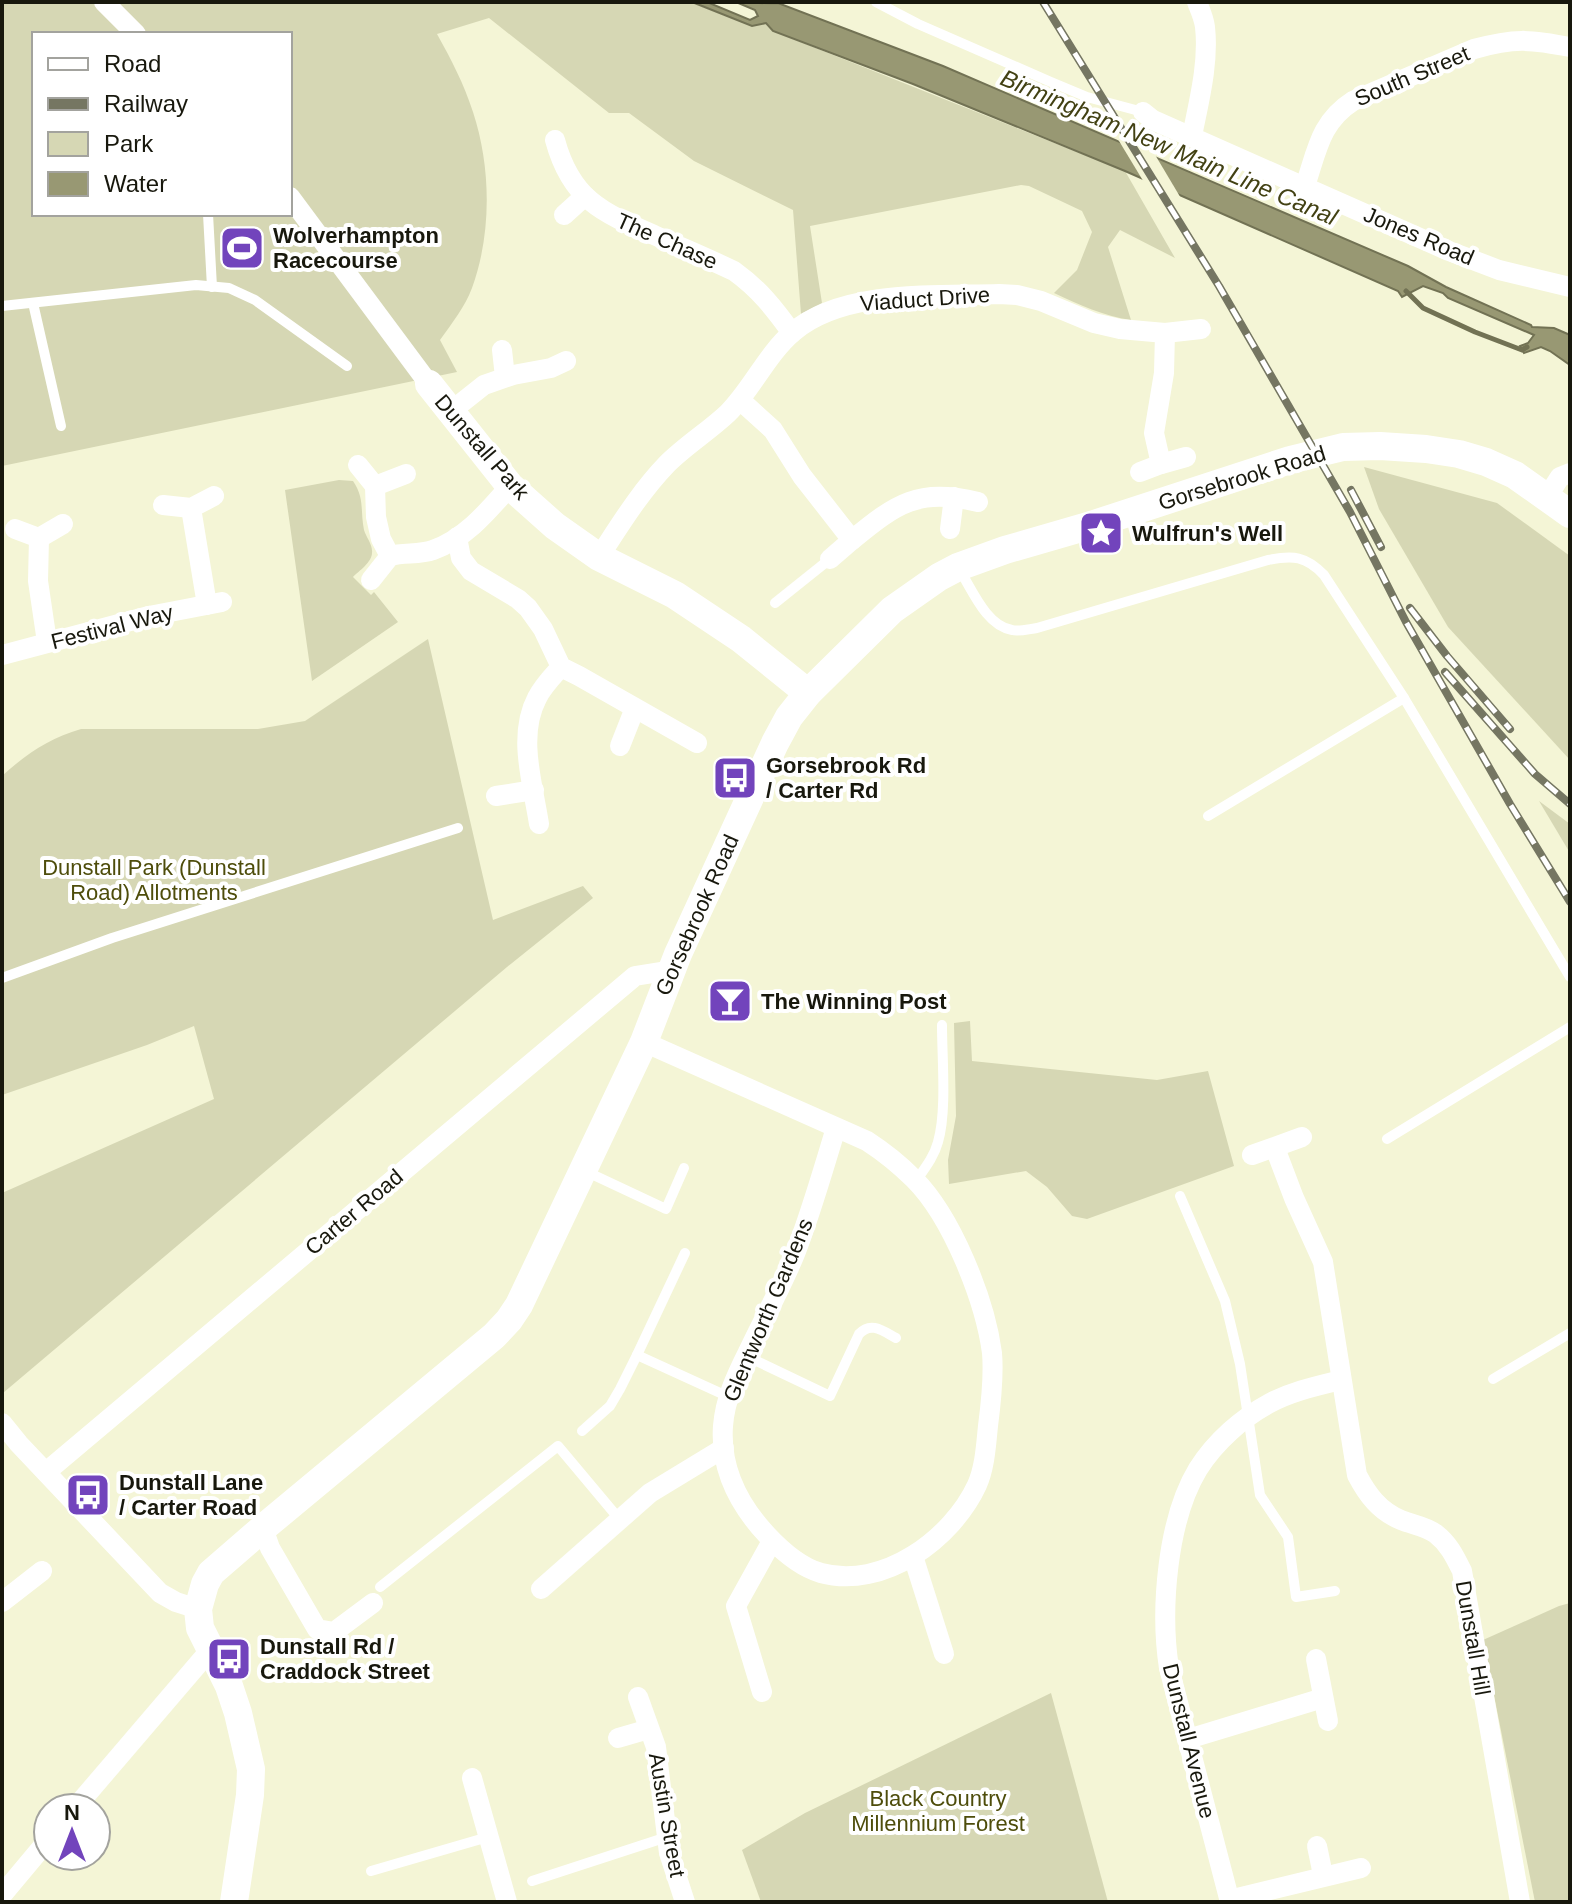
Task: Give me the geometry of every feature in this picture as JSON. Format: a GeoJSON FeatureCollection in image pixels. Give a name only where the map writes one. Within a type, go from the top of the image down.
{"type":"FeatureCollection","features":[{"type":"Feature","properties":{"kind":"street"},"geometry":{"type":"LineString","coordinates":[[104,2],[134,32]]}},
{"type":"Feature","properties":{"kind":"street"},"geometry":{"type":"LineString","coordinates":[[1192,136],[1205,54],[1205,24],[1197,2]]}},
{"type":"Feature","properties":{"kind":"street","name":"South Street"},"geometry":{"type":"LineString","coordinates":[[1305,186],[1324,128],[1339,110],[1353,101],[1492,44],[1529,40],[1570,47]]}},
{"type":"Feature","properties":{"kind":"street","name":"Jones Road"},"geometry":{"type":"LineString","coordinates":[[1143,112],[1153,120],[1449,251],[1499,270],[1570,287]]}},
{"type":"Feature","properties":{"kind":"street","name":"The Chase"},"geometry":{"type":"LineString","coordinates":[[555,140],[568,175],[585,196],[613,218],[734,271],[768,301],[792,333]]}},
{"type":"Feature","properties":{"kind":"street"},"geometry":{"type":"LineString","coordinates":[[564,215],[585,196]]}},
{"type":"Feature","properties":{"kind":"street","name":"Dunstall Park"},"geometry":{"type":"LineString","coordinates":[[292,200],[450,412],[510,486],[555,526],[599,557],[675,595],[741,639],[808,693]]}},
{"type":"Feature","properties":{"kind":"street","name":"Viaduct Drive"},"geometry":{"type":"LineString","coordinates":[[599,557],[651,482],[669,462],[740,400],[792,333],[811,320],[847,305],[870,300],[1017,295],[1041,301],[1094,323],[1120,329],[1165,333],[1201,329]]}},
{"type":"Feature","properties":{"kind":"street"},"geometry":{"type":"LineString","coordinates":[[1161,464],[1154,433],[1164,373],[1165,333]]}},
{"type":"Feature","properties":{"kind":"street"},"geometry":{"type":"LineString","coordinates":[[502,350],[505,377]]}},
{"type":"Feature","properties":{"kind":"street"},"geometry":{"type":"LineString","coordinates":[[450,412],[484,385],[505,377],[551,368],[566,361]]}},
{"type":"Feature","properties":{"kind":"street"},"geometry":{"type":"LineString","coordinates":[[740,400],[773,430],[802,476],[852,540]]}},
{"type":"Feature","properties":{"kind":"street","name":"Gorsebrook Road"},"geometry":{"type":"LineString","coordinates":[[198,1609],[200,1596],[211,1573],[452,1372],[509,1320],[530,1285],[644,1042],[670,975],[789,717],[808,693],[892,610],[939,577],[1005,550],[1290,460],[1343,447],[1380,446],[1459,454],[1515,475],[1570,514]]}},
{"type":"Feature","properties":{"kind":"street"},"geometry":{"type":"LineString","coordinates":[[1140,472],[1186,457]]}},
{"type":"Feature","properties":{"kind":"street"},"geometry":{"type":"LineString","coordinates":[[358,465],[375,486],[376,517],[381,539],[390,556]]}},
{"type":"Feature","properties":{"kind":"street"},"geometry":{"type":"LineString","coordinates":[[1547,497],[1560,477],[1570,473]]}},
{"type":"Feature","properties":{"kind":"street"},"geometry":{"type":"LineString","coordinates":[[375,486],[406,474]]}},
{"type":"Feature","properties":{"kind":"street"},"geometry":{"type":"LineString","coordinates":[[371,580],[390,556],[433,550],[475,525],[510,486]]}},
{"type":"Feature","properties":{"kind":"street"},"geometry":{"type":"LineString","coordinates":[[830,559],[873,523],[919,497],[940,495],[978,502]]}},
{"type":"Feature","properties":{"kind":"street"},"geometry":{"type":"LineString","coordinates":[[163,505],[191,508],[214,496]]}},
{"type":"Feature","properties":{"kind":"street"},"geometry":{"type":"LineString","coordinates":[[950,529],[954,497]]}},
{"type":"Feature","properties":{"kind":"street","name":"Festival Way"},"geometry":{"type":"LineString","coordinates":[[2,655],[149,616],[215,604],[191,508]]}},
{"type":"Feature","properties":{"kind":"street"},"geometry":{"type":"LineString","coordinates":[[39,538],[63,524]]}},
{"type":"Feature","properties":{"kind":"street"},"geometry":{"type":"LineString","coordinates":[[15,529],[39,538]]}},
{"type":"Feature","properties":{"kind":"street"},"geometry":{"type":"LineString","coordinates":[[457,537],[461,558],[471,571],[528,608],[543,629],[561,667],[697,743]]}},
{"type":"Feature","properties":{"kind":"street"},"geometry":{"type":"LineString","coordinates":[[39,538],[38,581],[47,642]]}},
{"type":"Feature","properties":{"kind":"street"},"geometry":{"type":"LineString","coordinates":[[539,824],[527,732],[538,696],[561,667]]}},
{"type":"Feature","properties":{"kind":"street"},"geometry":{"type":"LineString","coordinates":[[620,746],[635,708]]}},
{"type":"Feature","properties":{"kind":"street"},"geometry":{"type":"LineString","coordinates":[[496,796],[534,790]]}},
{"type":"Feature","properties":{"kind":"street","name":"Carter Road"},"geometry":{"type":"LineString","coordinates":[[46,1472],[635,976],[660,972],[670,975]]}},
{"type":"Feature","properties":{"kind":"street","name":"Glentworth Gardens"},"geometry":{"type":"LineString","coordinates":[[644,1042],[867,1141],[888,1155],[916,1181],[963,1255],[984,1316],[992,1355],[991,1408],[978,1482],[968,1502],[938,1538],[913,1556],[879,1571],[859,1575],[821,1573],[787,1554],[772,1541],[751,1518],[734,1490],[724,1448],[723,1425],[732,1385],[794,1255],[836,1128]]}},
{"type":"Feature","properties":{"kind":"street"},"geometry":{"type":"LineString","coordinates":[[1252,1155],[1302,1137]]}},
{"type":"Feature","properties":{"kind":"street","name":"Dunstall Hill"},"geometry":{"type":"LineString","coordinates":[[1275,1148],[1323,1262],[1357,1475],[1371,1498],[1383,1510],[1440,1537],[1451,1549],[1462,1571],[1520,1902]]}},
{"type":"Feature","properties":{"kind":"street","name":"Dunstall Avenue"},"geometry":{"type":"LineString","coordinates":[[1229,1901],[1169,1668],[1165,1643],[1165,1598],[1171,1553],[1181,1507],[1198,1469],[1226,1436],[1270,1402],[1296,1391],[1341,1380]]}},
{"type":"Feature","properties":{"kind":"street"},"geometry":{"type":"LineString","coordinates":[[2,1423],[160,1593],[198,1609],[200,1628],[234,1700],[251,1769],[234,1902]]}},
{"type":"Feature","properties":{"kind":"street"},"geometry":{"type":"LineString","coordinates":[[541,1589],[650,1493],[724,1448]]}},
{"type":"Feature","properties":{"kind":"street"},"geometry":{"type":"LineString","coordinates":[[263,1528],[270,1548],[317,1629],[334,1632],[376,1595]]}},
{"type":"Feature","properties":{"kind":"street"},"geometry":{"type":"LineString","coordinates":[[762,1692],[736,1606],[772,1541]]}},
{"type":"Feature","properties":{"kind":"street"},"geometry":{"type":"LineString","coordinates":[[913,1556],[944,1654]]}},
{"type":"Feature","properties":{"kind":"street"},"geometry":{"type":"LineString","coordinates":[[2,1602],[42,1571]]}},
{"type":"Feature","properties":{"kind":"street"},"geometry":{"type":"LineString","coordinates":[[89,1792],[211,1649]]}},
{"type":"Feature","properties":{"kind":"street"},"geometry":{"type":"LineString","coordinates":[[1316,1659],[1328,1721]]}},
{"type":"Feature","properties":{"kind":"street","name":"Austin Street"},"geometry":{"type":"LineString","coordinates":[[638,1697],[656,1747],[669,1853],[685,1902]]}},
{"type":"Feature","properties":{"kind":"street"},"geometry":{"type":"LineString","coordinates":[[1188,1739],[1323,1698]]}},
{"type":"Feature","properties":{"kind":"street","name":"Austin Street"},"geometry":{"type":"LineString","coordinates":[[618,1738],[649,1729]]}},
{"type":"Feature","properties":{"kind":"street"},"geometry":{"type":"LineString","coordinates":[[472,1778],[507,1902]]}},
{"type":"Feature","properties":{"kind":"street"},"geometry":{"type":"LineString","coordinates":[[1317,1846],[1323,1875]]}},
{"type":"Feature","properties":{"kind":"street"},"geometry":{"type":"LineString","coordinates":[[2,1895],[32,1859]]}},
{"type":"Feature","properties":{"kind":"street"},"geometry":{"type":"LineString","coordinates":[[1229,1901],[1323,1875],[1361,1868]]}},
{"type":"Feature","properties":{"kind":"lane","name":"Jones Road"},"geometry":{"type":"LineString","coordinates":[[876,2],[918,24],[1087,97],[1143,112]]}},
{"type":"Feature","properties":{"kind":"lane"},"geometry":{"type":"LineString","coordinates":[[208,216],[212,287]]}},
{"type":"Feature","properties":{"kind":"lane"},"geometry":{"type":"LineString","coordinates":[[2,306],[196,285],[229,288],[255,300],[347,366]]}},
{"type":"Feature","properties":{"kind":"lane"},"geometry":{"type":"LineString","coordinates":[[33,303],[61,426]]}},
{"type":"Feature","properties":{"kind":"lane"},"geometry":{"type":"LineString","coordinates":[[958,567],[986,612],[999,625],[1013,631],[1037,628],[1285,556],[1314,564],[1404,698],[1570,977]]}},
{"type":"Feature","properties":{"kind":"lane"},"geometry":{"type":"LineString","coordinates":[[775,603],[830,559]]}},
{"type":"Feature","properties":{"kind":"lane"},"geometry":{"type":"LineString","coordinates":[[1208,816],[1404,698]]}},
{"type":"Feature","properties":{"kind":"lane"},"geometry":{"type":"LineString","coordinates":[[2,978],[112,938],[458,828]]}},
{"type":"Feature","properties":{"kind":"lane"},"geometry":{"type":"LineString","coordinates":[[916,1181],[929,1164],[942,1120],[942,1025]]}},
{"type":"Feature","properties":{"kind":"lane"},"geometry":{"type":"LineString","coordinates":[[1387,1139],[1570,1027]]}},
{"type":"Feature","properties":{"kind":"lane"},"geometry":{"type":"LineString","coordinates":[[583,1170],[666,1209],[684,1168]]}},
{"type":"Feature","properties":{"kind":"lane"},"geometry":{"type":"LineString","coordinates":[[1180,1196],[1225,1301],[1240,1364],[1260,1495],[1288,1537],[1296,1597],[1335,1591]]}},
{"type":"Feature","properties":{"kind":"lane"},"geometry":{"type":"LineString","coordinates":[[582,1431],[610,1406],[620,1389],[685,1253]]}},
{"type":"Feature","properties":{"kind":"lane"},"geometry":{"type":"LineString","coordinates":[[746,1356],[830,1396],[859,1334],[865,1328],[873,1326],[896,1338]]}},
{"type":"Feature","properties":{"kind":"lane"},"geometry":{"type":"LineString","coordinates":[[1493,1379],[1570,1333]]}},
{"type":"Feature","properties":{"kind":"lane"},"geometry":{"type":"LineString","coordinates":[[637,1355],[729,1397]]}},
{"type":"Feature","properties":{"kind":"lane"},"geometry":{"type":"LineString","coordinates":[[376,1595],[558,1446],[620,1520]]}},
{"type":"Feature","properties":{"kind":"lane"},"geometry":{"type":"LineString","coordinates":[[371,1871],[488,1837]]}},
{"type":"Feature","properties":{"kind":"lane"},"geometry":{"type":"LineString","coordinates":[[532,1881],[667,1837]]}},
{"type":"Feature","properties":{"kind":"green space","name":"Wolverhampton Racecourse"},"geometry":{"type":"Polygon","coordinates":[[[2,2],[690,2],[752,26],[766,23],[773,31],[1125,171],[1175,258],[1120,230],[1108,247],[1131,320],[1101,313],[1054,293],[1077,270],[1092,232],[1082,211],[1021,185],[810,226],[822,303],[801,314],[793,210],[694,161],[629,113],[609,113],[489,18],[437,34],[473,112],[486,177],[486,223],[479,267],[466,302],[440,340],[457,372],[2,466],[2,2]]]}},
{"type":"Feature","properties":{"kind":"green space"},"geometry":{"type":"Polygon","coordinates":[[[1364,467],[1497,503],[1570,556],[1570,760],[1448,627],[1379,509],[1364,467]]]}},
{"type":"Feature","properties":{"kind":"green space"},"geometry":{"type":"Polygon","coordinates":[[[339,480],[353,481],[357,487],[364,530],[372,550],[370,560],[353,577],[371,595],[374,592],[398,622],[312,681],[285,490],[339,480]]]}},
{"type":"Feature","properties":{"kind":"green space","name":"Dunstall Park (Dunstall Road) Allotments"},"geometry":{"type":"Polygon","coordinates":[[[428,639],[493,920],[583,886],[593,898],[507,967],[3,1393],[2,1193],[214,1099],[194,1026],[2,1095],[2,776],[39,748],[81,729],[258,729],[305,721],[428,639]]]}},
{"type":"Feature","properties":{"kind":"green space"},"geometry":{"type":"Polygon","coordinates":[[[1539,801],[1570,824],[1570,853],[1539,801]]]}},
{"type":"Feature","properties":{"kind":"green space"},"geometry":{"type":"Polygon","coordinates":[[[970,1021],[972,1061],[1157,1080],[1208,1071],[1234,1166],[1087,1219],[1072,1216],[1047,1187],[1026,1171],[949,1184],[948,1160],[956,1116],[954,1023],[970,1021]]]}},
{"type":"Feature","properties":{"kind":"green space"},"geometry":{"type":"Polygon","coordinates":[[[1570,1603],[1570,1902],[1535,1902],[1483,1640],[1570,1603]]]}},
{"type":"Feature","properties":{"kind":"green space","name":"Black Country Millennium Forest"},"geometry":{"type":"Polygon","coordinates":[[[1051,1693],[1108,1902],[761,1902],[742,1850],[805,1813],[1051,1693]]]}},
{"type":"Feature","properties":{"kind":"water"},"geometry":{"type":"Polygon","coordinates":[[[692,2],[707,2],[750,20],[758,16],[755,10],[736,2],[778,3],[943,66],[1408,266],[1532,327],[1554,328],[1570,335],[1570,365],[1541,347],[1524,353],[1520,346],[1528,343],[1534,335],[1448,298],[1443,293],[1423,286],[1402,297],[1398,291],[1125,171],[913,84],[773,31],[766,23],[752,26],[692,2]]]}},
{"type":"Feature","properties":{"kind":"pier"},"geometry":{"type":"Polygon","coordinates":[[[1116,136],[1154,153],[1182,200],[1145,184],[1116,136]]]}},
{"type":"Feature","properties":{"kind":"waterway"},"geometry":{"type":"LineString","coordinates":[[1406,291],[1423,308],[1522,350],[1527,347]]}},
{"type":"Feature","properties":{"kind":"railway"},"geometry":{"type":"LineString","coordinates":[[1043,2],[1219,286],[1350,512],[1406,622],[1570,902]]}},
{"type":"Feature","properties":{"kind":"railway"},"geometry":{"type":"LineString","coordinates":[[1351,490],[1381,547]]}},
{"type":"Feature","properties":{"kind":"railway"},"geometry":{"type":"LineString","coordinates":[[1410,608],[1510,729]]}},
{"type":"Feature","properties":{"kind":"railway"},"geometry":{"type":"LineString","coordinates":[[1445,672],[1535,774],[1570,804]]}},
{"type":"Feature","properties":{"kind":"place","name":"Wolverhampton Racecourse"},"geometry":{"type":"Point","coordinates":[242,248]}},
{"type":"Feature","properties":{"kind":"place","name":"Wulfrun's Well"},"geometry":{"type":"Point","coordinates":[1101,533]}},
{"type":"Feature","properties":{"kind":"place","name":"Gorsebrook Rd / Carter Rd"},"geometry":{"type":"Point","coordinates":[735,778]}},
{"type":"Feature","properties":{"kind":"place","name":"The Winning Post"},"geometry":{"type":"Point","coordinates":[730,1001]}},
{"type":"Feature","properties":{"kind":"place","name":"Dunstall Lane / Carter Road"},"geometry":{"type":"Point","coordinates":[88,1495]}},
{"type":"Feature","properties":{"kind":"place","name":"Dunstall Rd / Craddock Street"},"geometry":{"type":"Point","coordinates":[229,1659]}},
{"type":"Feature","properties":{"kind":"water label","name":"Birmingham New Main Line Canal"},"geometry":{"type":"Point","coordinates":[1169,147]}}]}
